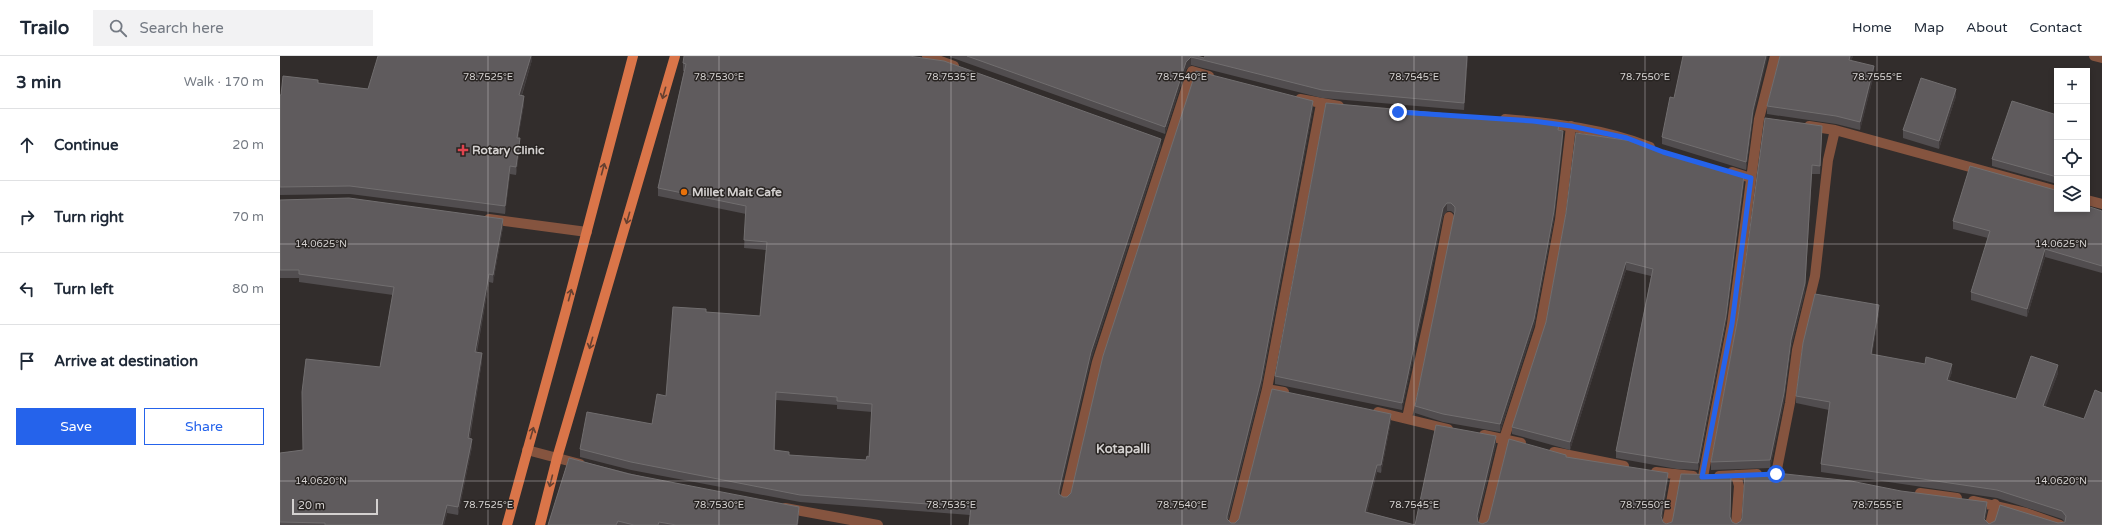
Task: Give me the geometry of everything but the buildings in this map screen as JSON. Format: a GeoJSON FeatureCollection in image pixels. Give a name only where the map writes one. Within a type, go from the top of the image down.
{"type":"FeatureCollection","features":[{"type":"Feature","properties":{"kind":"main road"},"geometry":{"type":"LineString","coordinates":[[507,525],[587,232],[633,56]]}},
{"type":"Feature","properties":{"kind":"main road"},"geometry":{"type":"LineString","coordinates":[[540,525],[557,458],[675,56]]}},
{"type":"Feature","properties":{"kind":"street"},"geometry":{"type":"LineString","coordinates":[[927,56],[964,69]]}},
{"type":"Feature","properties":{"kind":"street"},"geometry":{"type":"LineString","coordinates":[[1702,477],[1732,324],[1751,178],[1775,56]]}},
{"type":"Feature","properties":{"kind":"street"},"geometry":{"type":"LineString","coordinates":[[2094,56],[2102,58]]}},
{"type":"Feature","properties":{"kind":"street"},"geometry":{"type":"LineString","coordinates":[[1065,499],[1097,362],[1165,140],[1192,71],[1221,79]]}},
{"type":"Feature","properties":{"kind":"street"},"geometry":{"type":"LineString","coordinates":[[1287,96],[1321,104],[1352,107]]}},
{"type":"Feature","properties":{"kind":"street"},"geometry":{"type":"LineString","coordinates":[[1233,525],[1268,389],[1321,104]]}},
{"type":"Feature","properties":{"kind":"street"},"geometry":{"type":"LineString","coordinates":[[1493,118],[1571,126],[1627,138],[1663,152]]}},
{"type":"Feature","properties":{"kind":"street"},"geometry":{"type":"LineString","coordinates":[[1797,125],[1835,130],[2054,189]]}},
{"type":"Feature","properties":{"kind":"street"},"geometry":{"type":"LineString","coordinates":[[1483,525],[1504,439],[1540,328],[1560,220],[1571,126]]}},
{"type":"Feature","properties":{"kind":"street"},"geometry":{"type":"LineString","coordinates":[[1776,474],[1790,403],[1797,350],[1815,276],[1828,160],[1835,130]]}},
{"type":"Feature","properties":{"kind":"street"},"geometry":{"type":"LineString","coordinates":[[1721,169],[1751,178]]}},
{"type":"Feature","properties":{"kind":"street"},"geometry":{"type":"LineString","coordinates":[[2090,201],[2102,204]]}},
{"type":"Feature","properties":{"kind":"street"},"geometry":{"type":"LineString","coordinates":[[1407,418],[1433,300],[1449,217]]}},
{"type":"Feature","properties":{"kind":"street"},"geometry":{"type":"LineString","coordinates":[[479,218],[587,232]]}},
{"type":"Feature","properties":{"kind":"street"},"geometry":{"type":"LineString","coordinates":[[1268,389],[1291,394]]}},
{"type":"Feature","properties":{"kind":"street"},"geometry":{"type":"LineString","coordinates":[[1368,410],[1458,430]]}},
{"type":"Feature","properties":{"kind":"street"},"geometry":{"type":"LineString","coordinates":[[1473,433],[1504,439],[1572,457],[1676,476],[1702,477],[1776,474],[1788,475]]}},
{"type":"Feature","properties":{"kind":"street"},"geometry":{"type":"LineString","coordinates":[[527,450],[593,467]]}},
{"type":"Feature","properties":{"kind":"street"},"geometry":{"type":"LineString","coordinates":[[1736,475],[1739,486],[1736,525]]}},
{"type":"Feature","properties":{"kind":"street"},"geometry":{"type":"LineString","coordinates":[[1667,525],[1676,476]]}},
{"type":"Feature","properties":{"kind":"street"},"geometry":{"type":"LineString","coordinates":[[1910,492],[1995,504],[2060,525]]}},
{"type":"Feature","properties":{"kind":"street"},"geometry":{"type":"LineString","coordinates":[[1990,525],[1995,504]]}},
{"type":"Feature","properties":{"kind":"street"},"geometry":{"type":"LineString","coordinates":[[778,506],[856,524],[878,525]]}},
{"type":"Feature","properties":{"kind":"place","name":"Rotary Clinic"},"geometry":{"type":"Point","coordinates":[463,150]}},
{"type":"Feature","properties":{"kind":"place","name":"Millet Malt Cafe"},"geometry":{"type":"Point","coordinates":[684,192]}},
{"type":"Feature","properties":{"kind":"district","name":"Kotapalli"},"geometry":{"type":"Point","coordinates":[1123,449]}},
{"type":"Feature","properties":{"kind":"route"},"geometry":{"type":"LineString","coordinates":[[1398,112],[1533,121],[1571,126],[1627,138],[1663,152],[1751,178],[1732,324],[1702,477],[1776,474]]}}]}
